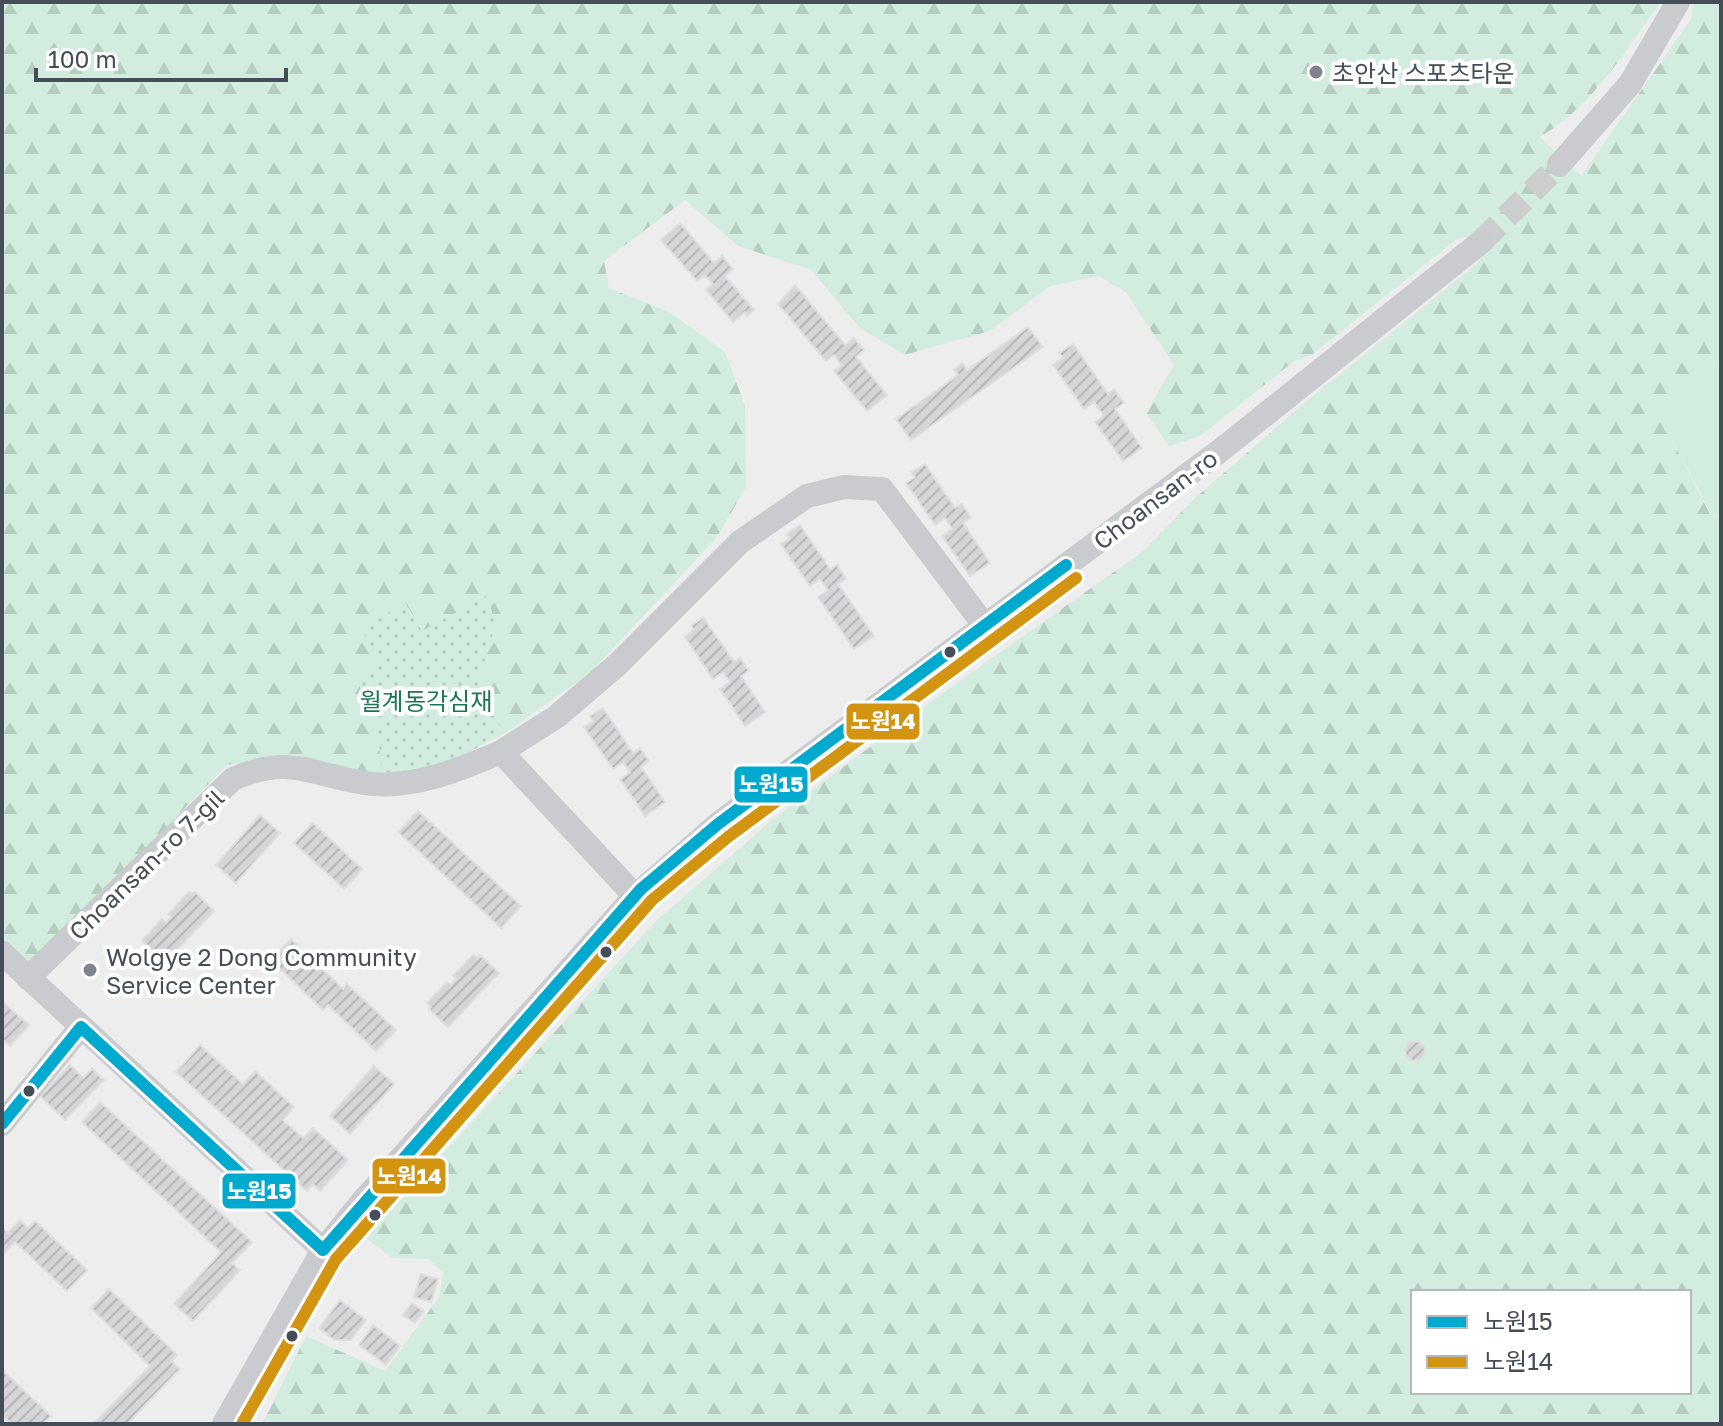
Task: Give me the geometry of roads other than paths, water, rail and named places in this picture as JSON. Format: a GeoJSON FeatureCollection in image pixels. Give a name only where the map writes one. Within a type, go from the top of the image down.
{"type":"FeatureCollection","features":[{"type":"Feature","properties":{"kind":"street"},"geometry":{"type":"LineString","coordinates":[[1559,165],[1630,84],[1678,2]]}},
{"type":"Feature","properties":{"kind":"street","name":"Choansan-ro"},"geometry":{"type":"LineString","coordinates":[[224,1424],[323,1250],[635,896],[718,824],[1221,450],[1481,242]]}},
{"type":"Feature","properties":{"kind":"street","name":"Choansan-ro 7-gil"},"geometry":{"type":"LineString","coordinates":[[28,978],[233,779],[260,768],[288,764],[367,783],[420,781],[501,752],[556,717],[617,665],[740,542],[807,496],[844,487],[882,489],[985,626]]}},
{"type":"Feature","properties":{"kind":"street"},"geometry":{"type":"LineString","coordinates":[[501,752],[635,896]]}},
{"type":"Feature","properties":{"kind":"street"},"geometry":{"type":"LineString","coordinates":[[2,953],[323,1250]]}},
{"type":"Feature","properties":{"kind":"street"},"geometry":{"type":"LineString","coordinates":[[2,1124],[81,1027]]}},
{"type":"Feature","properties":{"kind":"tunnel"},"geometry":{"type":"LineString","coordinates":[[1481,242],[1559,165]]}},
{"type":"Feature","properties":{"kind":"place","name":"초안산 스포츠타운"},"geometry":{"type":"Point","coordinates":[1316,72]}},
{"type":"Feature","properties":{"kind":"place","name":"Wolgye 2 Dong Community Service Center"},"geometry":{"type":"Point","coordinates":[90,970]}},
{"type":"Feature","properties":{"kind":"park label","name":"월계동각심재"},"geometry":{"type":"Point","coordinates":[426,700]}}]}
